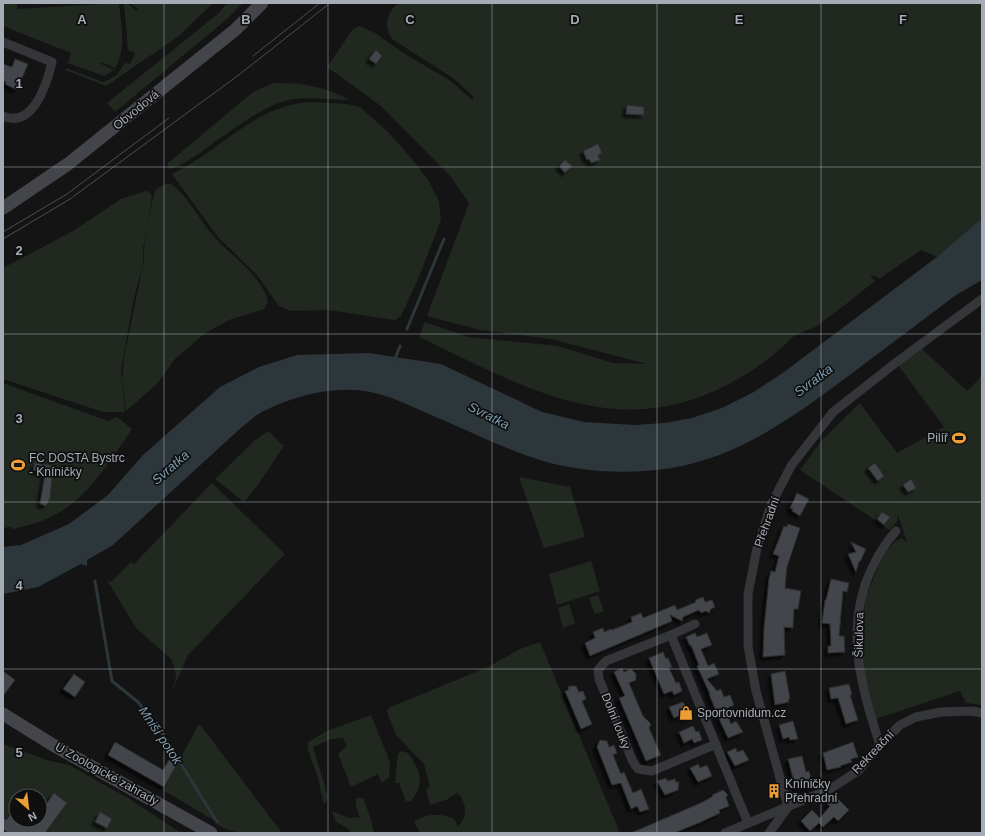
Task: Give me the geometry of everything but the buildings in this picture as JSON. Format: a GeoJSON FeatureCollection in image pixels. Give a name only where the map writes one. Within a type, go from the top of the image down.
{"type":"FeatureCollection","features":[{"type":"Feature","properties":{"kind":"main road","name":"Obvodová"},"geometry":{"type":"LineString","coordinates":[[3,208],[68,164],[235,30],[262,3]]}},
{"type":"Feature","properties":{"kind":"main road","name":"U Zoologické zahrady"},"geometry":{"type":"LineString","coordinates":[[3,714],[53,745],[211,833]]}},
{"type":"Feature","properties":{"kind":"street"},"geometry":{"type":"LineString","coordinates":[[3,42],[52,62],[49,75],[34,108],[23,117],[7,118],[3,116]]}},
{"type":"Feature","properties":{"kind":"street","name":"Přehradní"},"geometry":{"type":"LineString","coordinates":[[788,807],[756,691],[748,646],[748,594],[757,548],[771,505],[791,466],[833,412],[898,361],[982,299]]}},
{"type":"Feature","properties":{"kind":"street","name":"Šikulova"},"geometry":{"type":"LineString","coordinates":[[880,745],[866,702],[859,664],[857,622],[863,588],[878,555],[896,531]]}},
{"type":"Feature","properties":{"kind":"street","name":"Dolní louky"},"geometry":{"type":"LineString","coordinates":[[695,624],[606,661],[598,670],[599,679],[632,762],[638,769],[652,771],[716,744]]}},
{"type":"Feature","properties":{"kind":"street"},"geometry":{"type":"LineString","coordinates":[[670,635],[748,823]]}},
{"type":"Feature","properties":{"kind":"street","name":"Rekreační"},"geometry":{"type":"LineString","coordinates":[[725,833],[830,789],[858,772],[880,745],[900,725],[916,717],[941,712],[972,711],[982,713]]}},
{"type":"Feature","properties":{"kind":"street"},"geometry":{"type":"LineString","coordinates":[[769,833],[788,807]]}},
{"type":"Feature","properties":{"kind":"shaded area"},"geometry":{"type":"Polygon","coordinates":[[[3,3],[17,3],[17,9],[119,3],[122,28],[122,45],[119,61],[115,68],[101,62],[101,64],[114,70],[104,76],[68,63],[71,53],[3,26],[3,3]]]}},
{"type":"Feature","properties":{"kind":"shaded area"},"geometry":{"type":"Polygon","coordinates":[[[124,3],[127,3],[137,11],[138,9],[130,3],[213,3],[179,36],[106,86],[65,70],[66,68],[103,82],[116,76],[125,63],[130,64],[135,53],[128,50],[124,3]]]}},
{"type":"Feature","properties":{"kind":"shaded area"},"geometry":{"type":"Polygon","coordinates":[[[227,3],[243,3],[227,19],[115,112],[107,103],[219,13],[227,3]]]}},
{"type":"Feature","properties":{"kind":"shaded area"},"geometry":{"type":"Polygon","coordinates":[[[398,3],[982,3],[982,218],[937,257],[921,250],[879,279],[876,276],[870,276],[875,281],[815,327],[795,335],[772,356],[748,373],[704,395],[662,407],[621,409],[581,404],[541,392],[501,376],[419,337],[425,322],[468,337],[558,346],[613,363],[647,364],[551,339],[480,330],[427,316],[469,203],[451,177],[381,106],[327,67],[353,29],[359,26],[375,33],[405,54],[451,81],[472,100],[474,97],[453,78],[392,39],[387,25],[391,11],[398,3]]]}},
{"type":"Feature","properties":{"kind":"shaded area"},"geometry":{"type":"Polygon","coordinates":[[[274,83],[322,88],[350,100],[301,98],[284,101],[273,105],[243,122],[188,161],[169,169],[167,164],[253,92],[274,83]]]}},
{"type":"Feature","properties":{"kind":"shaded area"},"geometry":{"type":"Polygon","coordinates":[[[309,102],[347,104],[360,107],[388,132],[413,160],[428,180],[439,201],[441,220],[419,277],[401,316],[395,320],[328,310],[291,311],[279,306],[256,274],[218,237],[172,174],[206,154],[238,131],[271,112],[289,105],[309,102]]]}},
{"type":"Feature","properties":{"kind":"shaded area"},"geometry":{"type":"Polygon","coordinates":[[[165,184],[171,184],[182,194],[219,242],[252,274],[265,292],[268,302],[264,309],[229,320],[204,334],[175,359],[157,384],[126,411],[122,380],[124,357],[144,261],[144,248],[152,202],[156,189],[165,184]]]}},
{"type":"Feature","properties":{"kind":"shaded area"},"geometry":{"type":"Polygon","coordinates":[[[146,191],[152,195],[148,226],[143,248],[143,265],[134,298],[121,370],[125,412],[103,412],[3,379],[3,268],[73,231],[121,199],[146,191]]]}},
{"type":"Feature","properties":{"kind":"shaded area"},"geometry":{"type":"Polygon","coordinates":[[[920,347],[967,391],[979,379],[982,373],[982,705],[966,703],[960,691],[876,719],[860,657],[866,593],[868,592],[880,562],[889,548],[894,542],[901,538],[907,542],[898,515],[897,521],[890,530],[800,470],[823,439],[860,403],[897,453],[944,427],[898,365],[920,347]]]}},
{"type":"Feature","properties":{"kind":"shaded area"},"geometry":{"type":"Polygon","coordinates":[[[3,383],[108,421],[117,417],[132,429],[95,481],[73,503],[60,512],[42,521],[13,529],[10,527],[3,528],[3,383]]]}},
{"type":"Feature","properties":{"kind":"shaded area"},"geometry":{"type":"Polygon","coordinates":[[[268,431],[284,446],[258,485],[244,502],[215,479],[254,441],[268,431]]]}},
{"type":"Feature","properties":{"kind":"shaded area"},"geometry":{"type":"Polygon","coordinates":[[[519,477],[570,487],[585,537],[544,548],[519,477]]]}},
{"type":"Feature","properties":{"kind":"shaded area"},"geometry":{"type":"Polygon","coordinates":[[[212,483],[285,554],[188,655],[171,694],[176,678],[171,659],[136,628],[107,580],[111,582],[131,562],[134,564],[212,483]]]}},
{"type":"Feature","properties":{"kind":"shaded area"},"geometry":{"type":"Polygon","coordinates":[[[591,561],[600,591],[557,605],[549,574],[591,561]]]}},
{"type":"Feature","properties":{"kind":"shaded area"},"geometry":{"type":"Polygon","coordinates":[[[598,595],[604,611],[595,614],[589,598],[598,595]]]}},
{"type":"Feature","properties":{"kind":"shaded area"},"geometry":{"type":"Polygon","coordinates":[[[569,604],[575,623],[563,628],[558,608],[569,604]]]}},
{"type":"Feature","properties":{"kind":"shaded area"},"geometry":{"type":"Polygon","coordinates":[[[540,642],[620,833],[420,833],[414,821],[430,815],[449,817],[454,819],[458,826],[465,814],[463,800],[457,793],[446,800],[430,805],[426,790],[430,787],[424,764],[396,735],[387,712],[388,708],[488,667],[520,649],[540,642]]]}},
{"type":"Feature","properties":{"kind":"shaded area"},"geometry":{"type":"Polygon","coordinates":[[[371,715],[390,762],[389,777],[382,783],[378,774],[351,787],[338,754],[347,746],[343,738],[331,739],[313,747],[328,797],[324,805],[318,778],[308,750],[308,742],[327,731],[371,715]]]}},
{"type":"Feature","properties":{"kind":"shaded area"},"geometry":{"type":"Polygon","coordinates":[[[199,724],[282,833],[245,833],[227,829],[163,790],[199,724]]]}},
{"type":"Feature","properties":{"kind":"shaded area"},"geometry":{"type":"Polygon","coordinates":[[[3,744],[47,760],[69,765],[128,798],[181,833],[3,833],[3,744]]]}},
{"type":"Feature","properties":{"kind":"shaded area"},"geometry":{"type":"Polygon","coordinates":[[[401,751],[408,753],[416,765],[420,777],[419,788],[411,801],[406,801],[399,783],[395,783],[398,754],[401,751]]]}},
{"type":"Feature","properties":{"kind":"shaded area"},"geometry":{"type":"Polygon","coordinates":[[[356,798],[363,798],[370,816],[374,833],[352,833],[346,827],[336,822],[332,811],[349,818],[360,817],[356,807],[356,798]]]}},
{"type":"Feature","properties":{"kind":"water","name":"Svratka"},"geometry":{"type":"Polygon","coordinates":[[[982,218],[982,280],[956,295],[792,417],[747,443],[723,454],[698,462],[657,470],[611,472],[580,469],[550,463],[519,453],[385,396],[357,390],[317,393],[290,400],[263,411],[254,417],[113,545],[87,560],[87,566],[81,564],[38,587],[3,594],[3,547],[21,545],[69,524],[108,495],[143,455],[220,387],[259,367],[297,355],[369,353],[441,364],[542,412],[584,422],[635,425],[664,423],[692,418],[722,408],[752,393],[784,372],[937,257],[982,218]]]}},
{"type":"Feature","properties":{"kind":"waterway"},"geometry":{"type":"LineString","coordinates":[[407,329],[444,239]]}},
{"type":"Feature","properties":{"kind":"waterway"},"geometry":{"type":"LineString","coordinates":[[394,361],[400,346]]}},
{"type":"Feature","properties":{"kind":"waterway","name":"Mniší potok"},"geometry":{"type":"LineString","coordinates":[[95,581],[112,681],[138,702],[160,730],[217,822]]}},
{"type":"Feature","properties":{"kind":"tram line"},"geometry":{"type":"LineString","coordinates":[[253,56],[320,3]]}},
{"type":"Feature","properties":{"kind":"tram line"},"geometry":{"type":"LineString","coordinates":[[3,239],[70,199],[240,74],[330,3]]}},
{"type":"Feature","properties":{"kind":"tram line"},"geometry":{"type":"LineString","coordinates":[[3,232],[67,194],[169,118]]}},
{"type":"Feature","properties":{"kind":"place","name":"Pilíř"},"geometry":{"type":"Point","coordinates":[959,438]}},
{"type":"Feature","properties":{"kind":"place","name":"FC DOSTA Bystrc - Kníničky"},"geometry":{"type":"Point","coordinates":[18,465]}},
{"type":"Feature","properties":{"kind":"place","name":"Sportovnidum.cz"},"geometry":{"type":"Point","coordinates":[686,713]}},
{"type":"Feature","properties":{"kind":"place","name":"Kníničky Přehradní"},"geometry":{"type":"Point","coordinates":[774,791]}}]}
